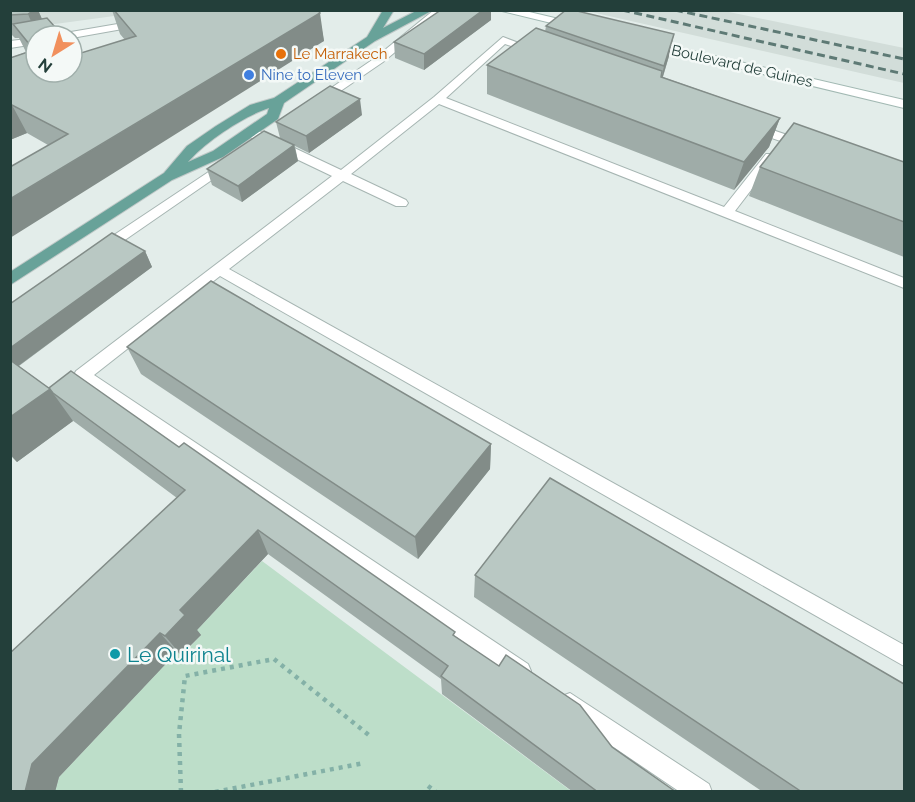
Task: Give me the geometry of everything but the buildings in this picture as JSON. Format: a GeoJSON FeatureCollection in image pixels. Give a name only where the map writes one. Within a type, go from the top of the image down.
{"type":"FeatureCollection","features":[{"type":"Feature","properties":{"kind":"main road"},"geometry":{"type":"LineString","coordinates":[[371,39],[389,10]]}},
{"type":"Feature","properties":{"kind":"main road"},"geometry":{"type":"LineString","coordinates":[[167,177],[192,149],[255,108],[278,101],[371,39],[428,10]]}},
{"type":"Feature","properties":{"kind":"main road"},"geometry":{"type":"LineString","coordinates":[[10,280],[167,177],[218,154],[273,116],[278,101]]}},
{"type":"Feature","properties":{"kind":"street"},"geometry":{"type":"LineString","coordinates":[[503,10],[585,28],[535,10]]}},
{"type":"Feature","properties":{"kind":"street"},"geometry":{"type":"LineString","coordinates":[[84,33],[153,21]]}},
{"type":"Feature","properties":{"kind":"street","name":"Boulevard de Guines"},"geometry":{"type":"LineString","coordinates":[[633,40],[904,104]]}},
{"type":"Feature","properties":{"kind":"lane"},"geometry":{"type":"LineString","coordinates":[[312,106],[379,60],[441,10]]}},
{"type":"Feature","properties":{"kind":"lane"},"geometry":{"type":"LineString","coordinates":[[534,679],[82,375],[218,269],[343,176],[438,99],[503,39],[548,55]]}},
{"type":"Feature","properties":{"kind":"lane"},"geometry":{"type":"LineString","coordinates":[[438,99],[904,283]]}},
{"type":"Feature","properties":{"kind":"lane"},"geometry":{"type":"LineString","coordinates":[[740,123],[817,150]]}},
{"type":"Feature","properties":{"kind":"lane"},"geometry":{"type":"LineString","coordinates":[[250,132],[268,135],[343,176],[400,203]]}},
{"type":"Feature","properties":{"kind":"lane"},"geometry":{"type":"LineString","coordinates":[[88,258],[268,135]]}},
{"type":"Feature","properties":{"kind":"lane"},"geometry":{"type":"LineString","coordinates":[[727,213],[785,138]]}},
{"type":"Feature","properties":{"kind":"lane"},"geometry":{"type":"LineString","coordinates":[[218,269],[904,656]]}},
{"type":"Feature","properties":{"kind":"lane"},"geometry":{"type":"LineString","coordinates":[[554,692],[701,792]]}},
{"type":"Feature","properties":{"kind":"path"},"geometry":{"type":"LineString","coordinates":[[181,792],[179,734],[185,676],[274,659],[370,736]]}},
{"type":"Feature","properties":{"kind":"path"},"geometry":{"type":"LineString","coordinates":[[215,792],[364,763]]}},
{"type":"Feature","properties":{"kind":"path"},"geometry":{"type":"LineString","coordinates":[[428,786],[436,792]]}},
{"type":"Feature","properties":{"kind":"shaded area"},"geometry":{"type":"Polygon","coordinates":[[[11,11],[151,11],[55,24],[24,24],[24,28],[11,30],[11,11]]]}},
{"type":"Feature","properties":{"kind":"shaded area"},"geometry":{"type":"Polygon","coordinates":[[[587,11],[724,11],[904,48],[904,83],[587,11]]]}},
{"type":"Feature","properties":{"kind":"green space"},"geometry":{"type":"Polygon","coordinates":[[[262,561],[571,791],[55,792],[59,777],[177,652],[182,655],[200,636],[196,631],[262,561]]]}},
{"type":"Feature","properties":{"kind":"railway"},"geometry":{"type":"LineString","coordinates":[[622,10],[904,74]]}},
{"type":"Feature","properties":{"kind":"railway"},"geometry":{"type":"LineString","coordinates":[[675,10],[904,59]]}},
{"type":"Feature","properties":{"kind":"place","name":"Le Marrakech"},"geometry":{"type":"Point","coordinates":[281,54]}},
{"type":"Feature","properties":{"kind":"place","name":"Nine to Eleven"},"geometry":{"type":"Point","coordinates":[249,75]}},
{"type":"Feature","properties":{"kind":"place","name":"Le Quirinal"},"geometry":{"type":"Point","coordinates":[115,654]}}]}
